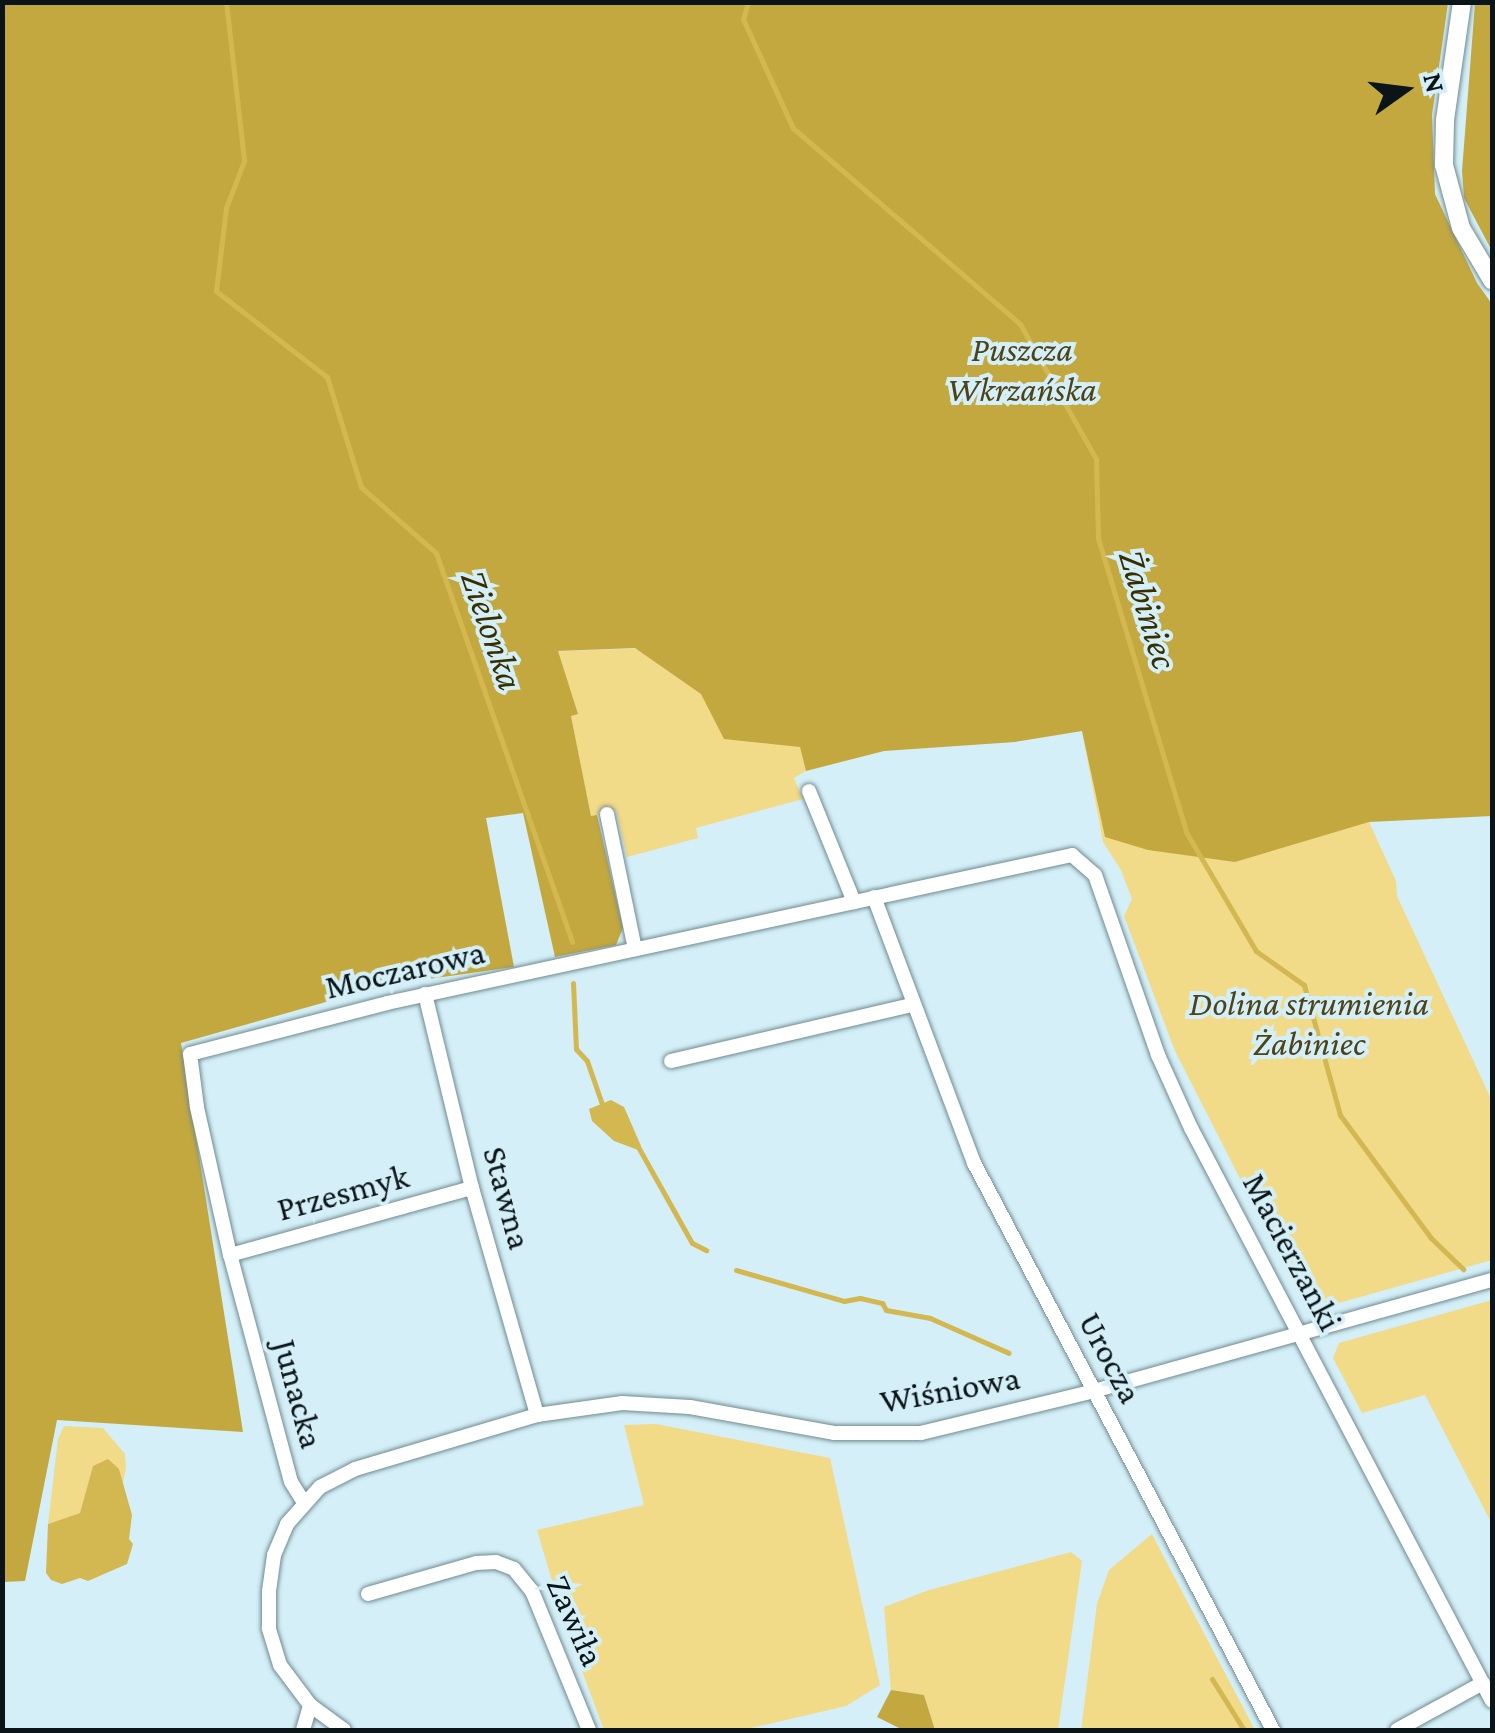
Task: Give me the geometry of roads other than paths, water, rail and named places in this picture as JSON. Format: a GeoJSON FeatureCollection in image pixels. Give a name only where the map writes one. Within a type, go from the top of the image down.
{"type":"FeatureCollection","features":[{"type":"Feature","properties":{"kind":"street"},"geometry":{"type":"LineString","coordinates":[[1462,2],[1446,110],[1444,165],[1459,223],[1492,280]]}},
{"type":"Feature","properties":{"kind":"street"},"geometry":{"type":"LineString","coordinates":[[809,791],[854,902]]}},
{"type":"Feature","properties":{"kind":"street"},"geometry":{"type":"LineString","coordinates":[[606,814],[635,948]]}},
{"type":"Feature","properties":{"kind":"street","name":"Moczarowa"},"geometry":{"type":"LineString","coordinates":[[190,1054],[426,994],[1060,856]]}},
{"type":"Feature","properties":{"kind":"street","name":"Macierzanki"},"geometry":{"type":"LineString","coordinates":[[1060,856],[1080,859],[1094,876],[1168,1079],[1492,1701]]}},
{"type":"Feature","properties":{"kind":"street","name":"Urocza"},"geometry":{"type":"LineString","coordinates":[[874,898],[911,1005],[974,1163],[1273,1730]]}},
{"type":"Feature","properties":{"kind":"street","name":"Stawna"},"geometry":{"type":"LineString","coordinates":[[426,994],[472,1188],[537,1415]]}},
{"type":"Feature","properties":{"kind":"street"},"geometry":{"type":"LineString","coordinates":[[672,1061],[911,1005]]}},
{"type":"Feature","properties":{"kind":"street","name":"Junacka"},"geometry":{"type":"LineString","coordinates":[[190,1054],[196,1106],[230,1255],[291,1482],[304,1501],[287,1524],[274,1555],[268,1608],[280,1665],[310,1706],[344,1730]]}},
{"type":"Feature","properties":{"kind":"street","name":"Przesmyk"},"geometry":{"type":"LineString","coordinates":[[230,1255],[472,1188]]}},
{"type":"Feature","properties":{"kind":"street","name":"Wiśniowa"},"geometry":{"type":"LineString","coordinates":[[304,1501],[329,1480],[354,1468],[537,1415],[600,1405],[652,1404],[834,1433],[890,1436],[976,1422],[1492,1280]]}},
{"type":"Feature","properties":{"kind":"street","name":"Zawiła"},"geometry":{"type":"LineString","coordinates":[[368,1594],[476,1564],[496,1562],[514,1569],[532,1591],[589,1730]]}},
{"type":"Feature","properties":{"kind":"street"},"geometry":{"type":"LineString","coordinates":[[1397,1730],[1483,1683]]}},
{"type":"Feature","properties":{"kind":"street"},"geometry":{"type":"LineString","coordinates":[[303,1730],[310,1706]]}},
{"type":"Feature","properties":{"kind":"waterway","name":"Zielonka"},"geometry":{"type":"LineString","coordinates":[[226,2],[244,161],[226,208],[216,291],[327,377],[361,487],[436,553],[572,942]]}},
{"type":"Feature","properties":{"kind":"waterway","name":"Żabiniec"},"geometry":{"type":"LineString","coordinates":[[748,2],[743,19],[793,128],[1020,324],[1096,459],[1098,538],[1186,832],[1256,951],[1304,985],[1340,1115],[1431,1238],[1463,1269]]}},
{"type":"Feature","properties":{"kind":"waterway","name":"Zielonka"},"geometry":{"type":"LineString","coordinates":[[573,983],[576,1049],[587,1061],[603,1107]]}},
{"type":"Feature","properties":{"kind":"waterway","name":"Zielonka"},"geometry":{"type":"LineString","coordinates":[[637,1145],[692,1243],[706,1250]]}},
{"type":"Feature","properties":{"kind":"waterway","name":"Zielonka"},"geometry":{"type":"LineString","coordinates":[[736,1270],[844,1301],[860,1298],[882,1303],[886,1310],[930,1318],[1009,1353]]}},
{"type":"Feature","properties":{"kind":"waterway"},"geometry":{"type":"LineString","coordinates":[[1212,1679],[1244,1730]]}},
{"type":"Feature","properties":{"kind":"park label","name":"Puszcza Wkrzańska"},"geometry":{"type":"Point","coordinates":[1022,370]}},
{"type":"Feature","properties":{"kind":"park label","name":"Dolina strumienia Żabiniec"},"geometry":{"type":"Point","coordinates":[1309,1024]}}]}
